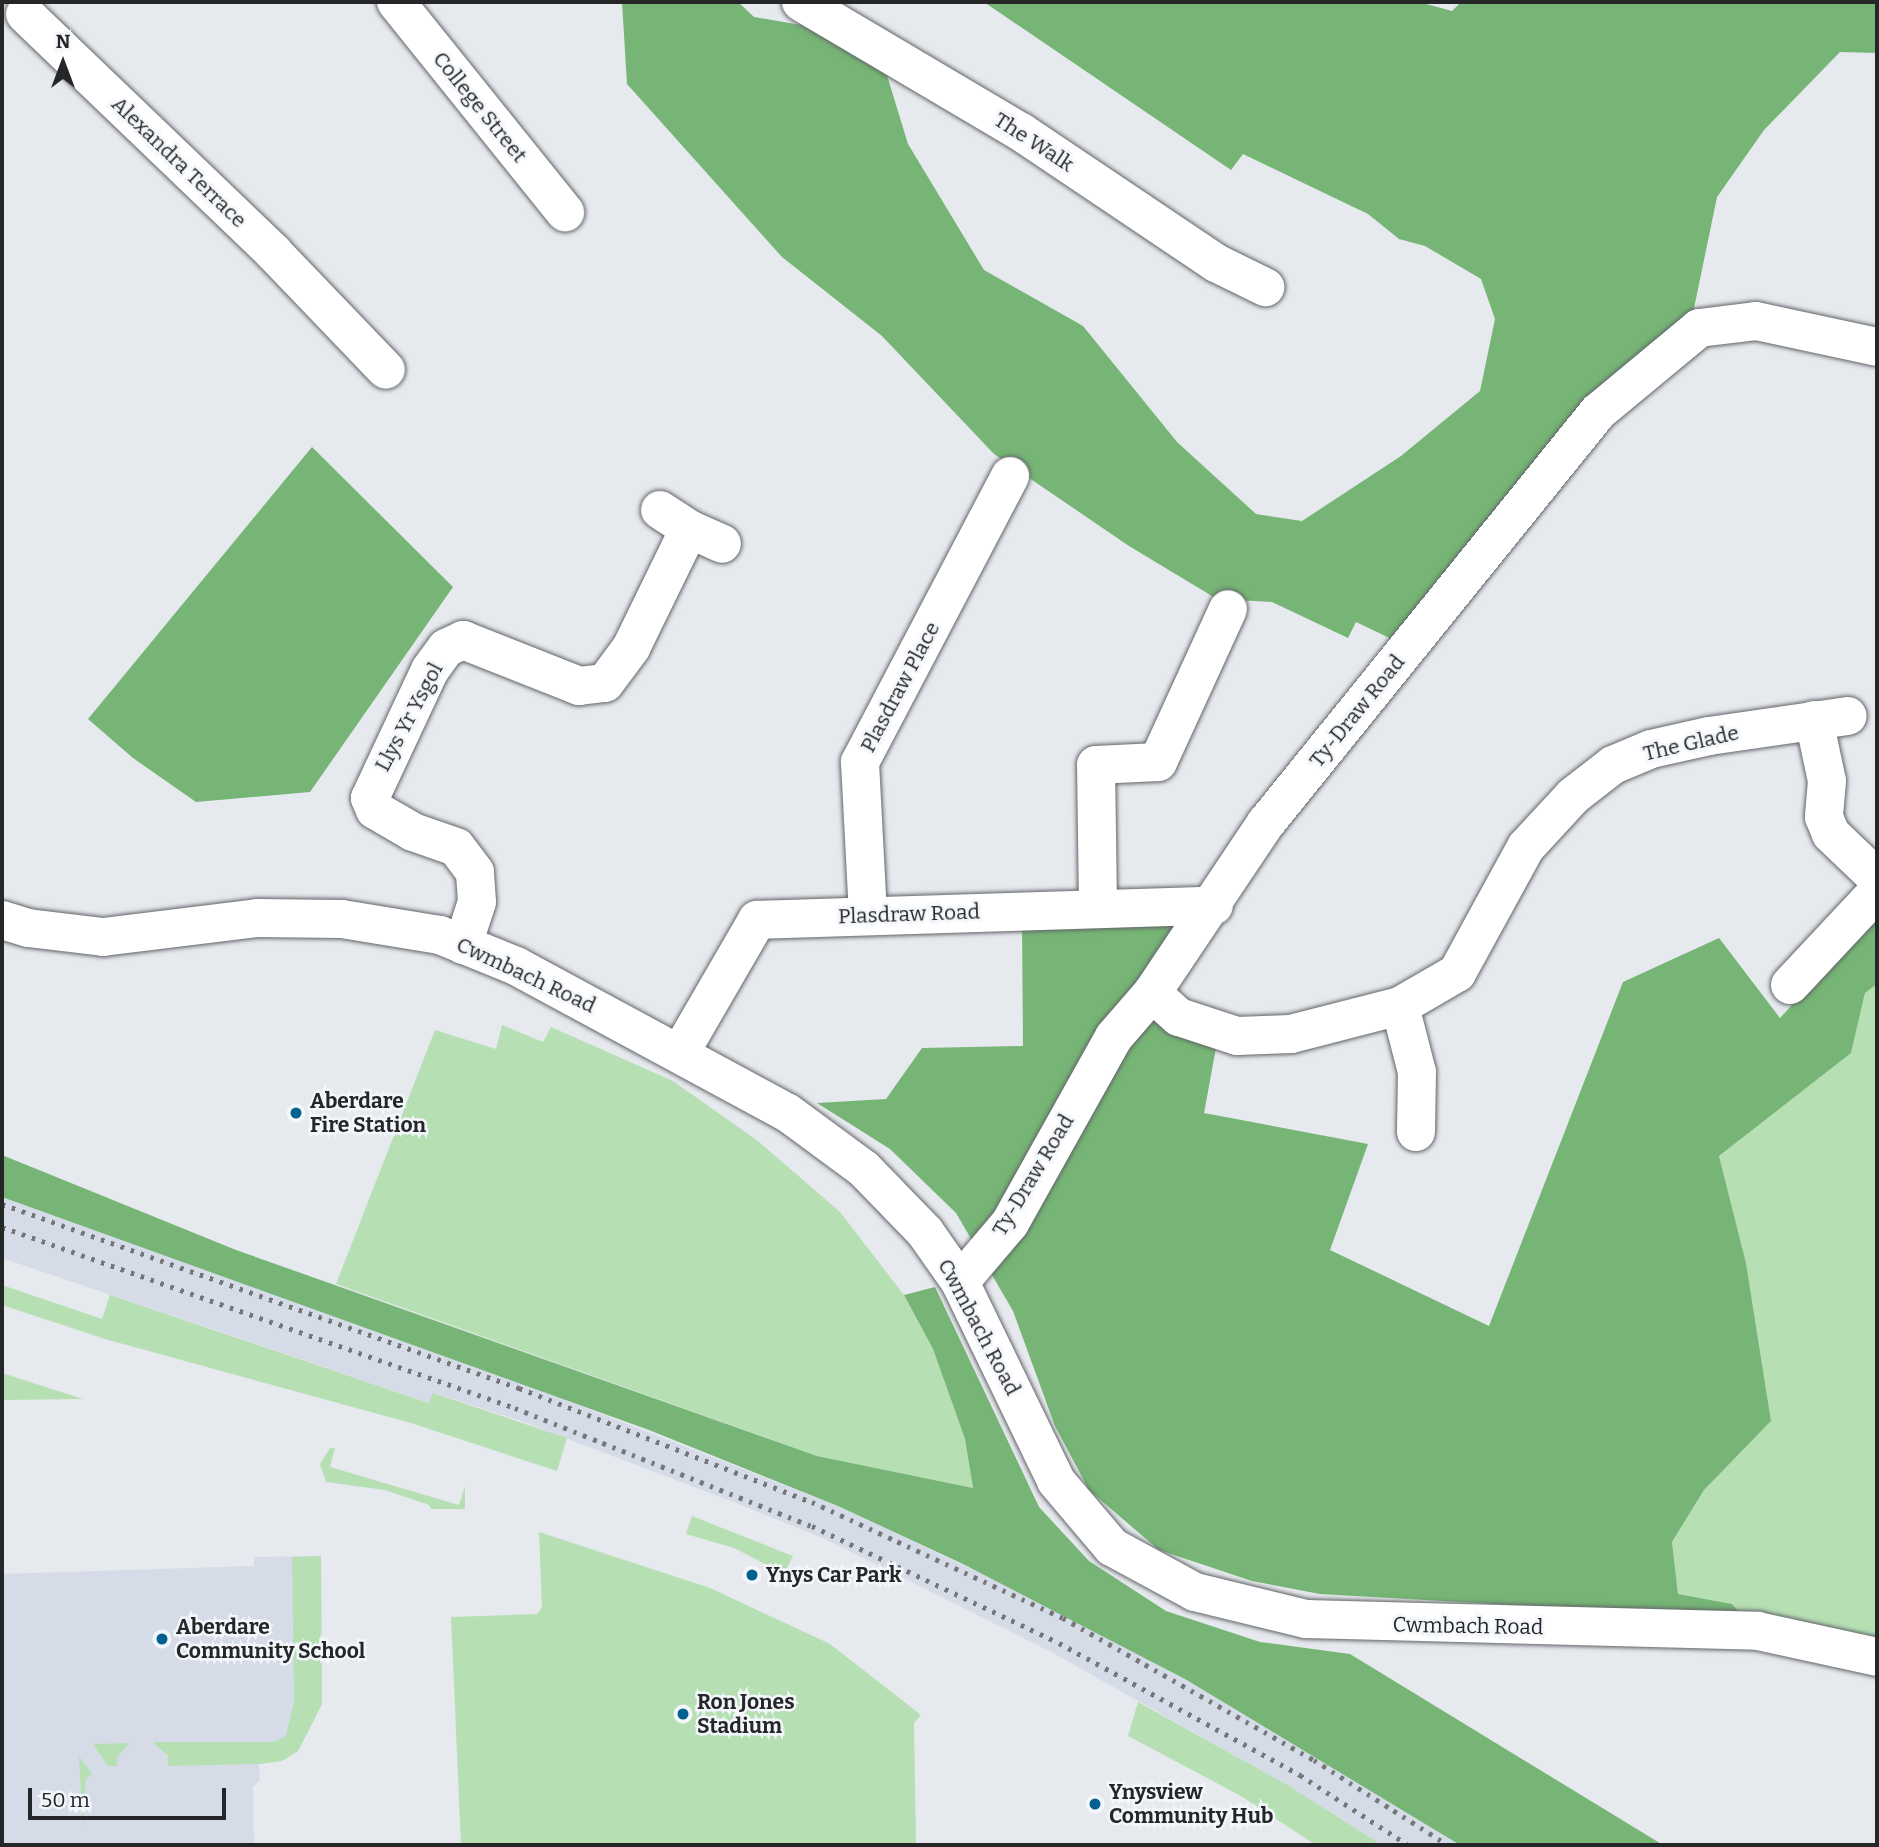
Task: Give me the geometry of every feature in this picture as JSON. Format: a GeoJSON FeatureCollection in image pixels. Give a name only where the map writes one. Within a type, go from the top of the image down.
{"type":"FeatureCollection","features":[{"type":"Feature","properties":{"kind":"street","name":"College Street"},"geometry":{"type":"LineString","coordinates":[[396,2],[565,212]]}},
{"type":"Feature","properties":{"kind":"street","name":"The Walk"},"geometry":{"type":"LineString","coordinates":[[801,2],[1021,132],[1216,263],[1265,287]]}},
{"type":"Feature","properties":{"kind":"street","name":"Alexandra Terrace"},"geometry":{"type":"LineString","coordinates":[[21,18],[273,252],[386,370]]}},
{"type":"Feature","properties":{"kind":"street","name":"Ty-Draw Road"},"geometry":{"type":"LineString","coordinates":[[960,1282],[1010,1223],[1114,1037],[1152,993],[1214,906],[1266,823],[1598,412],[1699,328],[1756,321],[1877,347]]}},
{"type":"Feature","properties":{"kind":"street","name":"Plasdraw Place"},"geometry":{"type":"LineString","coordinates":[[868,915],[860,762],[1010,476]]}},
{"type":"Feature","properties":{"kind":"street","name":"Llys Yr Ysgol"},"geometry":{"type":"LineString","coordinates":[[463,945],[477,902],[474,872],[456,847],[413,832],[375,810],[370,798],[406,714],[446,648],[463,640],[579,686],[605,683],[631,648],[690,528]]}},
{"type":"Feature","properties":{"kind":"street"},"geometry":{"type":"LineString","coordinates":[[1098,906],[1096,765],[1158,762],[1228,609]]}},
{"type":"Feature","properties":{"kind":"street","name":"The Glade"},"geometry":{"type":"LineString","coordinates":[[1152,993],[1179,1017],[1237,1036],[1291,1034],[1400,1006],[1457,973],[1526,847],[1573,796],[1613,765],[1678,743],[1831,718],[1824,817],[1831,834],[1877,878]]}},
{"type":"Feature","properties":{"kind":"street"},"geometry":{"type":"LineString","coordinates":[[1790,985],[1877,892]]}},
{"type":"Feature","properties":{"kind":"street","name":"Plasdraw Road"},"geometry":{"type":"LineString","coordinates":[[680,1053],[757,920],[1098,906],[1214,906]]}},
{"type":"Feature","properties":{"kind":"street","name":"Cwmbach Road"},"geometry":{"type":"LineString","coordinates":[[2,920],[103,937],[258,918],[342,919],[440,935],[516,966],[788,1113],[864,1169],[925,1232],[960,1282],[1056,1481],[1112,1547],[1195,1591],[1306,1619],[1758,1631],[1877,1657]]}},
{"type":"Feature","properties":{"kind":"street"},"geometry":{"type":"LineString","coordinates":[[1400,1006],[1417,1072],[1416,1132]]}},
{"type":"Feature","properties":{"kind":"shaded area"},"geometry":{"type":"Polygon","coordinates":[[[2,1197],[537,1389],[838,1506],[1067,1614],[1185,1679],[1460,1845],[1382,1845],[1286,1784],[1053,1653],[825,1539],[736,1503],[521,1421],[434,1393],[430,1403],[2,1258],[2,1197]]]}},
{"type":"Feature","properties":{"kind":"shaded area","name":"Aberdare Community School"},"geometry":{"type":"Polygon","coordinates":[[[321,1556],[322,1704],[298,1751],[282,1761],[259,1764],[260,1780],[253,1787],[254,1845],[2,1845],[2,1574],[254,1566],[254,1557],[321,1556]]]}},
{"type":"Feature","properties":{"kind":"green space"},"geometry":{"type":"Polygon","coordinates":[[[622,2],[738,2],[754,17],[801,25],[886,72],[908,144],[984,270],[1083,326],[1177,442],[1256,514],[1302,521],[1401,456],[1480,391],[1495,319],[1481,279],[1425,246],[1399,239],[1368,214],[1243,154],[1231,170],[984,2],[1419,2],[1452,11],[1461,2],[1877,2],[1877,53],[1840,52],[1764,130],[1717,197],[1692,318],[1396,641],[1356,622],[1348,638],[1272,602],[1217,599],[1129,546],[994,454],[882,336],[782,257],[627,84],[622,2]]]}},
{"type":"Feature","properties":{"kind":"green space"},"geometry":{"type":"Polygon","coordinates":[[[312,447],[453,587],[310,792],[196,802],[133,758],[88,719],[312,447]]]}},
{"type":"Feature","properties":{"kind":"green space"},"geometry":{"type":"Polygon","coordinates":[[[1877,912],[1877,984],[1865,993],[1851,1053],[1719,1156],[1746,1263],[1771,1421],[1704,1490],[1672,1542],[1678,1594],[1732,1604],[1744,1618],[1320,1594],[1252,1581],[1159,1550],[1089,1490],[1055,1426],[1013,1311],[956,1213],[890,1149],[817,1103],[886,1099],[922,1048],[1023,1046],[1022,923],[1186,921],[1126,1000],[1216,1048],[1204,1113],[1368,1144],[1330,1250],[1489,1326],[1623,982],[1719,938],[1780,1018],[1877,912]]]}},
{"type":"Feature","properties":{"kind":"green space"},"geometry":{"type":"Polygon","coordinates":[[[1877,984],[1877,1639],[1744,1618],[1732,1604],[1678,1594],[1672,1542],[1704,1490],[1771,1421],[1746,1263],[1719,1156],[1851,1053],[1865,993],[1877,984]]]}},
{"type":"Feature","properties":{"kind":"green space"},"geometry":{"type":"Polygon","coordinates":[[[502,1025],[543,1042],[551,1027],[673,1081],[758,1141],[840,1212],[904,1295],[933,1349],[965,1439],[973,1488],[817,1456],[336,1284],[435,1030],[496,1049],[502,1025]]]}},
{"type":"Feature","properties":{"kind":"green space"},"geometry":{"type":"Polygon","coordinates":[[[2,1155],[236,1250],[817,1456],[973,1488],[965,1439],[933,1349],[904,1295],[935,1287],[1039,1507],[1089,1561],[1166,1611],[1260,1642],[1350,1654],[1663,1845],[1460,1845],[1185,1679],[963,1564],[838,1506],[649,1430],[2,1197],[2,1155]]]}},
{"type":"Feature","properties":{"kind":"green space"},"geometry":{"type":"Polygon","coordinates":[[[2,1285],[102,1319],[110,1295],[429,1403],[433,1393],[567,1438],[557,1471],[411,1423],[105,1339],[2,1305],[2,1285]]]}},
{"type":"Feature","properties":{"kind":"green space"},"geometry":{"type":"Polygon","coordinates":[[[2,1373],[83,1399],[2,1400],[2,1373]]]}},
{"type":"Feature","properties":{"kind":"green space"},"geometry":{"type":"Polygon","coordinates":[[[330,1448],[335,1448],[330,1467],[459,1505],[465,1486],[465,1509],[431,1509],[429,1505],[385,1490],[326,1482],[320,1464],[330,1448]]]}},
{"type":"Feature","properties":{"kind":"green space"},"geometry":{"type":"Polygon","coordinates":[[[692,1516],[793,1556],[784,1574],[734,1548],[686,1534],[692,1516]]]}},
{"type":"Feature","properties":{"kind":"green space","name":"Ron Jones Stadium"},"geometry":{"type":"Polygon","coordinates":[[[539,1532],[710,1588],[830,1644],[921,1715],[914,1723],[916,1845],[461,1845],[451,1617],[537,1614],[542,1607],[539,1532]]]}},
{"type":"Feature","properties":{"kind":"green space"},"geometry":{"type":"Polygon","coordinates":[[[321,1556],[322,1704],[298,1751],[282,1761],[259,1764],[168,1766],[168,1756],[153,1742],[273,1742],[286,1736],[294,1702],[292,1557],[321,1556]]]}},
{"type":"Feature","properties":{"kind":"green space"},"geometry":{"type":"Polygon","coordinates":[[[1138,1702],[1286,1784],[1382,1845],[1316,1845],[1241,1796],[1128,1736],[1138,1702]]]}},
{"type":"Feature","properties":{"kind":"green space"},"geometry":{"type":"Polygon","coordinates":[[[130,1743],[117,1757],[117,1766],[108,1766],[93,1744],[130,1743]]]}},
{"type":"Feature","properties":{"kind":"green space"},"geometry":{"type":"Polygon","coordinates":[[[79,1756],[92,1774],[86,1779],[83,1830],[79,1756]]]}},
{"type":"Feature","properties":{"kind":"railway"},"geometry":{"type":"LineString","coordinates":[[2,1204],[519,1388],[812,1502],[1063,1618],[1314,1760],[1448,1845]]}},
{"type":"Feature","properties":{"kind":"railway"},"geometry":{"type":"LineString","coordinates":[[2,1227],[515,1408],[812,1526],[1059,1643],[1300,1775],[1408,1845]]}},
{"type":"Feature","properties":{"kind":"place","name":"Aberdare Fire Station"},"geometry":{"type":"Point","coordinates":[296,1113]}},
{"type":"Feature","properties":{"kind":"place","name":"Ynys Car Park"},"geometry":{"type":"Point","coordinates":[752,1575]}},
{"type":"Feature","properties":{"kind":"place","name":"Aberdare Community School"},"geometry":{"type":"Point","coordinates":[162,1639]}},
{"type":"Feature","properties":{"kind":"place","name":"Ron Jones Stadium"},"geometry":{"type":"Point","coordinates":[683,1714]}},
{"type":"Feature","properties":{"kind":"place","name":"Ynysview Community Hub"},"geometry":{"type":"Point","coordinates":[1095,1804]}}]}
